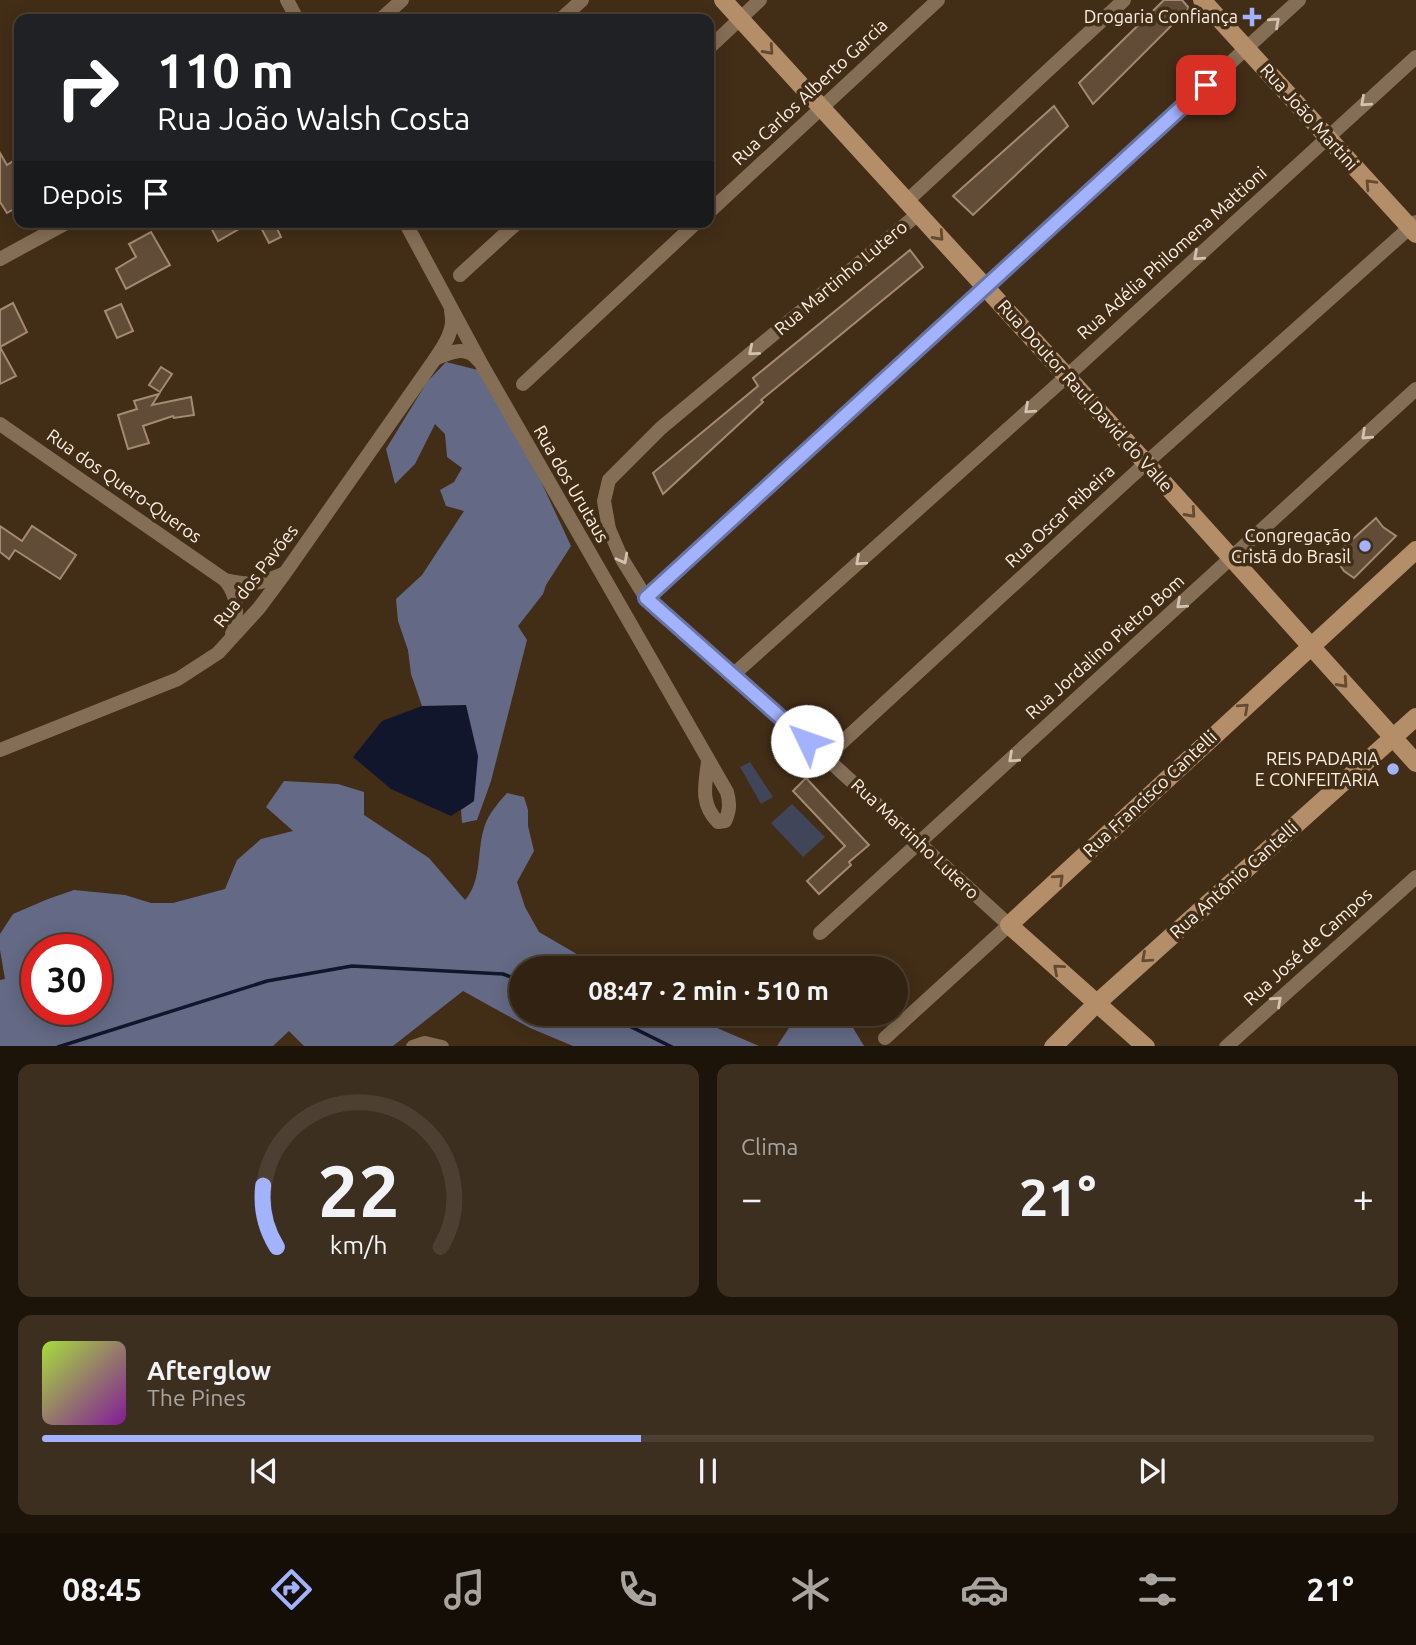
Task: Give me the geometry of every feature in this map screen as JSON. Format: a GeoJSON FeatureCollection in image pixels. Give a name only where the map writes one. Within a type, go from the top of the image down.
{"type":"FeatureCollection","features":[{"type":"Feature","properties":{"kind":"street"},"geometry":{"type":"LineString","coordinates":[[387,14],[402,0]]}},
{"type":"Feature","properties":{"kind":"street"},"geometry":{"type":"LineString","coordinates":[[567,14],[582,0]]}},
{"type":"Feature","properties":{"kind":"street","name":"Rua Doutor Raul David do Valle"},"geometry":{"type":"LineString","coordinates":[[723,0],[1416,763]]}},
{"type":"Feature","properties":{"kind":"street"},"geometry":{"type":"LineString","coordinates":[[714,43],[760,0]]}},
{"type":"Feature","properties":{"kind":"street","name":"Rua Carlos Alberto Garcia"},"geometry":{"type":"LineString","coordinates":[[714,207],[938,0]]}},
{"type":"Feature","properties":{"kind":"street","name":"Rua Martinho Lutero"},"geometry":{"type":"LineString","coordinates":[[1124,0],[913,208],[661,428],[609,480],[604,501],[609,529],[622,559],[646,598],[734,674],[918,844],[1146,1046]]}},
{"type":"Feature","properties":{"kind":"street","name":"Rua João Martini"},"geometry":{"type":"LineString","coordinates":[[1202,0],[1327,138],[1414,228]]}},
{"type":"Feature","properties":{"kind":"street"},"geometry":{"type":"LineString","coordinates":[[646,598],[1299,0]]}},
{"type":"Feature","properties":{"kind":"street","name":"Rua Adélia Philomena Mattioni"},"geometry":{"type":"LineString","coordinates":[[734,674],[1067,376],[1416,57]]}},
{"type":"Feature","properties":{"kind":"street"},"geometry":{"type":"LineString","coordinates":[[0,259],[57,228]]}},
{"type":"Feature","properties":{"kind":"street","name":"Rua dos Urutaus"},"geometry":{"type":"LineString","coordinates":[[408,228],[482,365],[708,762]]}},
{"type":"Feature","properties":{"kind":"street"},"geometry":{"type":"LineString","coordinates":[[460,275],[511,228]]}},
{"type":"Feature","properties":{"kind":"street"},"geometry":{"type":"LineString","coordinates":[[523,384],[691,228]]}},
{"type":"Feature","properties":{"kind":"street","name":"Rua Oscar Ribeira"},"geometry":{"type":"LineString","coordinates":[[826,757],[1146,463],[1414,228]]}},
{"type":"Feature","properties":{"kind":"street","name":"Rua dos Pavões"},"geometry":{"type":"LineString","coordinates":[[0,750],[178,679],[204,663],[229,642],[285,573],[435,359],[450,332],[453,319],[448,300]]}},
{"type":"Feature","properties":{"kind":"street"},"geometry":{"type":"LineString","coordinates":[[435,359],[451,352],[463,351],[473,354],[482,365]]}},
{"type":"Feature","properties":{"kind":"street","name":"Rua Jordalino Pietro Bom"},"geometry":{"type":"LineString","coordinates":[[820,933],[1416,389]]}},
{"type":"Feature","properties":{"kind":"street","name":"Rua dos Quero-Queros"},"geometry":{"type":"LineString","coordinates":[[0,424],[225,580],[245,584],[262,583],[285,573]]}},
{"type":"Feature","properties":{"kind":"street","name":"Rua Francisco Cantelli"},"geometry":{"type":"LineString","coordinates":[[885,1038],[1416,550]]}},
{"type":"Feature","properties":{"kind":"street"},"geometry":{"type":"LineString","coordinates":[[225,580],[235,597],[237,610],[229,642]]}},
{"type":"Feature","properties":{"kind":"street","name":"Rua Antônio Cantelli"},"geometry":{"type":"LineString","coordinates":[[1053,1046],[1097,1003],[1416,716]]}},
{"type":"Feature","properties":{"kind":"street","name":"Rua José de Campos"},"geometry":{"type":"LineString","coordinates":[[1226,1046],[1416,877]]}},
{"type":"Feature","properties":{"kind":"street"},"geometry":{"type":"LineString","coordinates":[[419,1045],[442,1046]]}},
{"type":"Feature","properties":{"kind":"shaded area"},"geometry":{"type":"Polygon","coordinates":[[[446,362],[478,370],[538,475],[571,546],[543,594],[518,626],[527,640],[491,781],[477,820],[462,823],[461,810],[474,801],[466,706],[422,706],[398,621],[396,599],[422,575],[464,511],[446,506],[440,490],[454,482],[462,468],[447,457],[445,434],[435,424],[415,464],[395,484],[386,449],[427,382],[446,362]]]}},
{"type":"Feature","properties":{"kind":"shaded area"},"geometry":{"type":"Polygon","coordinates":[[[466,705],[478,756],[474,801],[451,816],[391,789],[353,757],[382,721],[422,706],[466,705]]]}},
{"type":"Feature","properties":{"kind":"shaded area"},"geometry":{"type":"Polygon","coordinates":[[[750,762],[773,797],[761,804],[740,767],[750,762]]]}},
{"type":"Feature","properties":{"kind":"shaded area"},"geometry":{"type":"Polygon","coordinates":[[[284,781],[338,784],[364,792],[364,815],[429,858],[465,900],[477,874],[482,835],[489,816],[507,793],[524,797],[534,851],[517,882],[525,907],[539,932],[579,956],[509,956],[509,1016],[463,991],[393,1046],[304,1046],[289,1031],[273,1046],[0,1046],[0,980],[5,979],[0,934],[13,914],[74,890],[125,895],[151,903],[173,903],[225,889],[237,860],[261,839],[293,831],[266,807],[284,781]]]}},
{"type":"Feature","properties":{"kind":"shaded area"},"geometry":{"type":"Polygon","coordinates":[[[792,804],[825,837],[803,857],[771,823],[792,804]]]}},
{"type":"Feature","properties":{"kind":"shaded area"},"geometry":{"type":"Polygon","coordinates":[[[526,1026],[712,1026],[759,1046],[573,1046],[526,1026]]]}},
{"type":"Feature","properties":{"kind":"shaded area"},"geometry":{"type":"Polygon","coordinates":[[[790,1026],[852,1026],[864,1046],[777,1046],[790,1026]]]}},
{"type":"Feature","properties":{"kind":"building"},"geometry":{"type":"Polygon","coordinates":[[[1164,0],[1182,0],[1189,8],[1093,104],[1079,83],[1164,0]]]}},
{"type":"Feature","properties":{"kind":"building"},"geometry":{"type":"Polygon","coordinates":[[[1054,106],[1068,126],[973,215],[953,196],[1054,106]]]}},
{"type":"Feature","properties":{"kind":"building"},"geometry":{"type":"Polygon","coordinates":[[[0,153],[7,165],[14,160],[14,209],[7,213],[0,202],[0,153]]]}},
{"type":"Feature","properties":{"kind":"building"},"geometry":{"type":"Polygon","coordinates":[[[211,228],[241,228],[218,241],[211,228]]]}},
{"type":"Feature","properties":{"kind":"building"},"geometry":{"type":"Polygon","coordinates":[[[261,228],[277,228],[281,237],[269,243],[261,228]]]}},
{"type":"Feature","properties":{"kind":"building"},"geometry":{"type":"Polygon","coordinates":[[[151,232],[170,265],[126,289],[116,269],[136,257],[129,244],[151,232]]]}},
{"type":"Feature","properties":{"kind":"building"},"geometry":{"type":"Polygon","coordinates":[[[910,250],[923,267],[761,400],[763,402],[663,494],[653,473],[758,386],[753,378],[910,250]]]}},
{"type":"Feature","properties":{"kind":"building"},"geometry":{"type":"Polygon","coordinates":[[[13,303],[27,332],[0,347],[0,310],[13,303]]]}},
{"type":"Feature","properties":{"kind":"building"},"geometry":{"type":"Polygon","coordinates":[[[121,304],[133,331],[117,338],[105,311],[121,304]]]}},
{"type":"Feature","properties":{"kind":"building"},"geometry":{"type":"Polygon","coordinates":[[[0,347],[16,376],[0,384],[0,347]]]}},
{"type":"Feature","properties":{"kind":"building"},"geometry":{"type":"Polygon","coordinates":[[[161,367],[172,374],[160,392],[149,385],[161,367]]]}},
{"type":"Feature","properties":{"kind":"building"},"geometry":{"type":"Polygon","coordinates":[[[159,394],[152,405],[191,397],[194,415],[173,416],[143,426],[149,443],[128,449],[118,415],[137,409],[134,401],[159,394]]]}},
{"type":"Feature","properties":{"kind":"building","name":"Congregação Cristã do Brasil"},"geometry":{"type":"Polygon","coordinates":[[[1376,518],[1396,536],[1354,578],[1344,571],[1334,556],[1376,518]]]}},
{"type":"Feature","properties":{"kind":"building"},"geometry":{"type":"Polygon","coordinates":[[[0,526],[22,541],[32,526],[76,555],[60,579],[15,550],[9,559],[0,552],[0,526]]]}},
{"type":"Feature","properties":{"kind":"building"},"geometry":{"type":"Polygon","coordinates":[[[806,778],[869,845],[819,894],[807,881],[845,846],[793,791],[806,778]]]}},
{"type":"Feature","properties":{"kind":"waterway"},"geometry":{"type":"LineString","coordinates":[[61,1046],[267,981],[352,966],[509,976]]}},
{"type":"Feature","properties":{"kind":"waterway"},"geometry":{"type":"LineString","coordinates":[[629,1026],[670,1046]]}},
{"type":"Feature","properties":{"kind":"place","name":"Drogaria Confiança"},"geometry":{"type":"Point","coordinates":[1252,17]}},
{"type":"Feature","properties":{"kind":"place","name":"Congregação Cristã do Brasil"},"geometry":{"type":"Point","coordinates":[1365,546]}},
{"type":"Feature","properties":{"kind":"place","name":"REIS PADARIA E CONFEITARIA"},"geometry":{"type":"Point","coordinates":[1393,769]}},
{"type":"Feature","properties":{"kind":"route"},"geometry":{"type":"LineString","coordinates":[[807,741],[646,598],[1206,85]]}}]}
